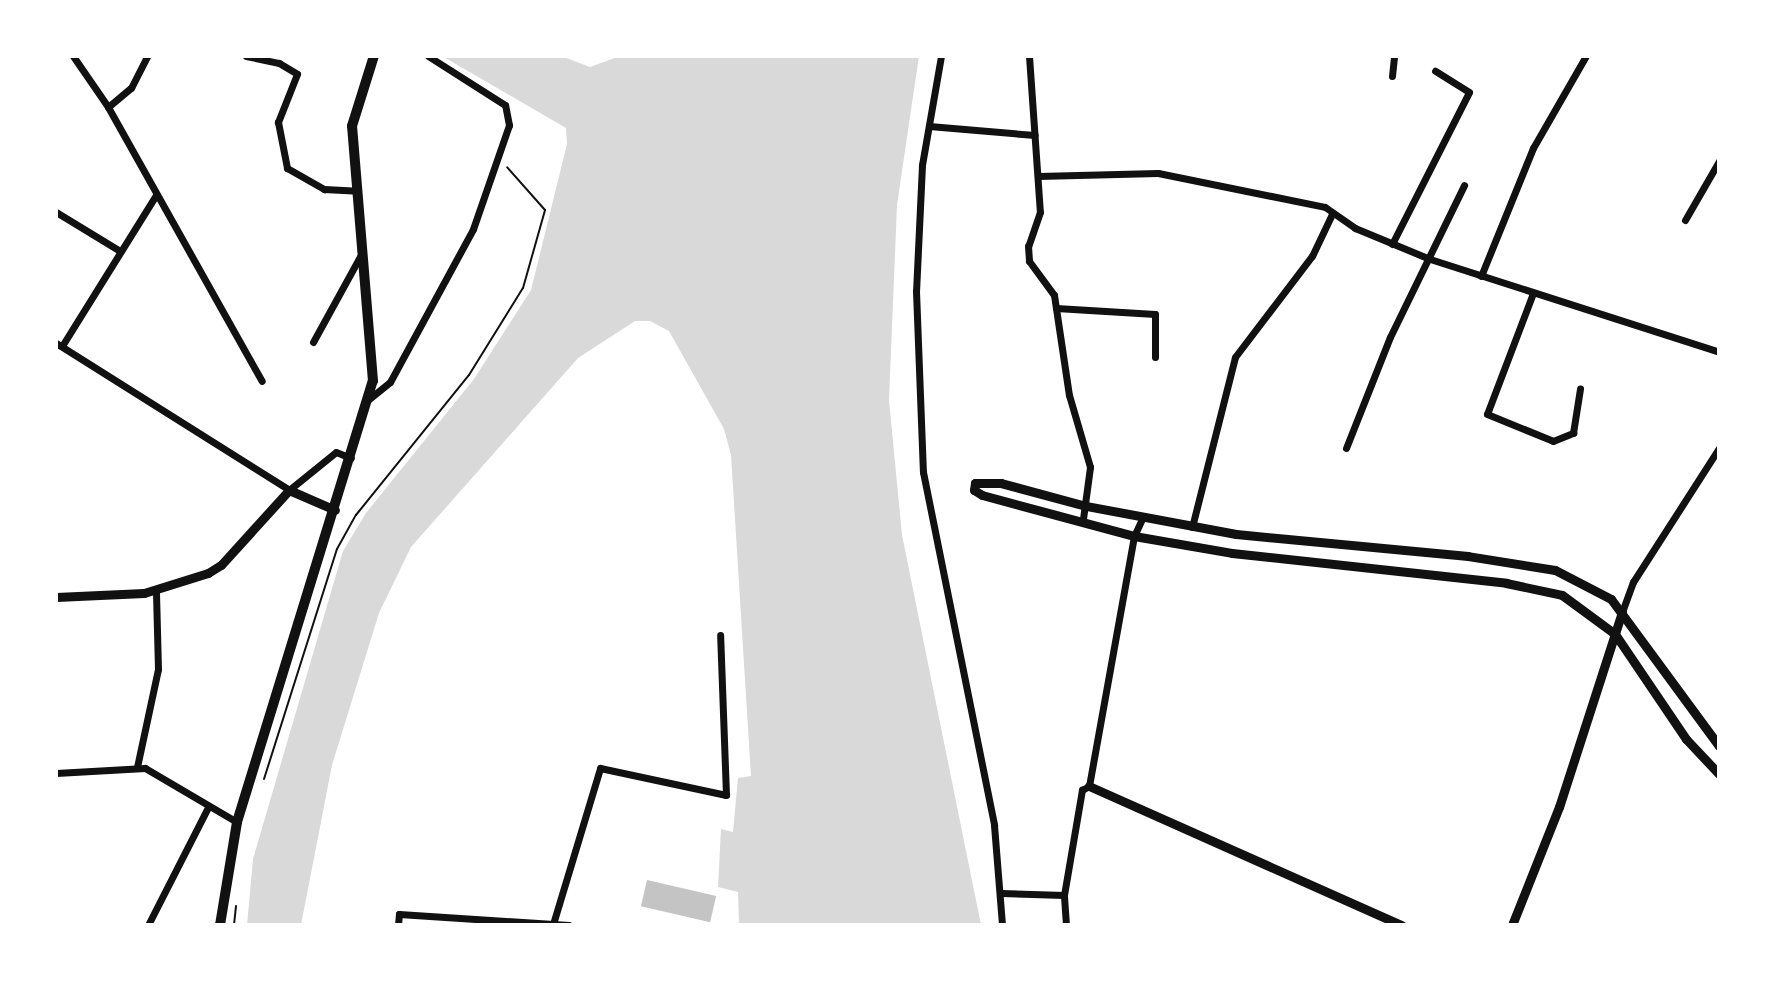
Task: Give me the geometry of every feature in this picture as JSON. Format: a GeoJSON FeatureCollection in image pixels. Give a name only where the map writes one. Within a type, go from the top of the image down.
{"type":"FeatureCollection","features":[{"type":"Feature","properties":{"kind":"main road"},"geometry":{"type":"LineString","coordinates":[[220,925],[237,822],[369,399],[374,354],[362,252],[353,115],[374,56]]}},
{"type":"Feature","properties":{"kind":"street"},"geometry":{"type":"LineString","coordinates":[[73,56],[108,107],[262,381]]}},
{"type":"Feature","properties":{"kind":"street"},"geometry":{"type":"LineString","coordinates":[[108,107],[131,88],[147,56]]}},
{"type":"Feature","properties":{"kind":"street"},"geometry":{"type":"LineString","coordinates":[[246,56],[279,63],[297,74],[278,122],[287,168],[324,189],[357,191]]}},
{"type":"Feature","properties":{"kind":"street"},"geometry":{"type":"LineString","coordinates":[[369,399],[381,393],[410,349],[473,229],[499,159],[511,114],[505,105],[428,56]]}},
{"type":"Feature","properties":{"kind":"street"},"geometry":{"type":"LineString","coordinates":[[941,56],[929,126],[916,291],[923,472],[994,825],[1002,925]]}},
{"type":"Feature","properties":{"kind":"street"},"geometry":{"type":"LineString","coordinates":[[1029,56],[1040,212],[1028,246],[1029,261],[1054,295],[1069,395],[1090,467],[1083,519]]}},
{"type":"Feature","properties":{"kind":"street"},"geometry":{"type":"LineString","coordinates":[[1392,76],[1394,56]]}},
{"type":"Feature","properties":{"kind":"street"},"geometry":{"type":"LineString","coordinates":[[1481,276],[1533,148],[1586,56]]}},
{"type":"Feature","properties":{"kind":"street"},"geometry":{"type":"LineString","coordinates":[[1392,244],[1469,92],[1435,71]]}},
{"type":"Feature","properties":{"kind":"street"},"geometry":{"type":"LineString","coordinates":[[929,126],[1035,135]]}},
{"type":"Feature","properties":{"kind":"street"},"geometry":{"type":"LineString","coordinates":[[1685,220],[1719,161]]}},
{"type":"Feature","properties":{"kind":"street"},"geometry":{"type":"LineString","coordinates":[[1038,176],[1158,173],[1325,207],[1332,214],[1392,244],[1430,259],[1719,352]]}},
{"type":"Feature","properties":{"kind":"street"},"geometry":{"type":"LineString","coordinates":[[1346,448],[1390,337],[1464,185]]}},
{"type":"Feature","properties":{"kind":"street"},"geometry":{"type":"LineString","coordinates":[[156,195],[59,345],[289,490],[335,510]]}},
{"type":"Feature","properties":{"kind":"street"},"geometry":{"type":"LineString","coordinates":[[56,212],[120,251]]}},
{"type":"Feature","properties":{"kind":"street"},"geometry":{"type":"LineString","coordinates":[[1192,527],[1235,357],[1312,256],[1332,214]]}},
{"type":"Feature","properties":{"kind":"street"},"geometry":{"type":"LineString","coordinates":[[313,342],[362,252]]}},
{"type":"Feature","properties":{"kind":"street"},"geometry":{"type":"LineString","coordinates":[[1533,293],[1487,414],[1553,441],[1573,433],[1580,389]]}},
{"type":"Feature","properties":{"kind":"street"},"geometry":{"type":"LineString","coordinates":[[1056,308],[1155,314],[1155,357]]}},
{"type":"Feature","properties":{"kind":"street"},"geometry":{"type":"LineString","coordinates":[[1512,925],[1559,807],[1633,582],[1719,448]]}},
{"type":"Feature","properties":{"kind":"street"},"geometry":{"type":"LineString","coordinates":[[56,597],[156,590],[221,565],[289,490],[336,452],[351,458]]}},
{"type":"Feature","properties":{"kind":"street"},"geometry":{"type":"LineString","coordinates":[[1719,746],[1622,612],[1587,582],[1528,563],[1192,527],[1086,506],[1001,483],[975,483],[974,490],[982,495],[1083,519],[1134,536],[1232,553],[1541,588],[1582,606],[1615,634],[1686,739],[1719,774]]}},
{"type":"Feature","properties":{"kind":"street"},"geometry":{"type":"LineString","coordinates":[[1089,786],[1134,536],[1143,517]]}},
{"type":"Feature","properties":{"kind":"street"},"geometry":{"type":"LineString","coordinates":[[137,767],[158,669],[156,590]]}},
{"type":"Feature","properties":{"kind":"street"},"geometry":{"type":"LineString","coordinates":[[553,924],[600,768],[726,795],[720,635]]}},
{"type":"Feature","properties":{"kind":"street"},"geometry":{"type":"LineString","coordinates":[[56,773],[137,767],[167,779],[237,822]]}},
{"type":"Feature","properties":{"kind":"street"},"geometry":{"type":"LineString","coordinates":[[1066,925],[1064,895],[1082,790],[1089,786]]}},
{"type":"Feature","properties":{"kind":"street"},"geometry":{"type":"LineString","coordinates":[[1089,786],[1401,925]]}},
{"type":"Feature","properties":{"kind":"street"},"geometry":{"type":"LineString","coordinates":[[148,925],[208,807]]}},
{"type":"Feature","properties":{"kind":"street"},"geometry":{"type":"LineString","coordinates":[[1001,893],[1064,895]]}},
{"type":"Feature","properties":{"kind":"street"},"geometry":{"type":"LineString","coordinates":[[398,925],[399,914],[569,925]]}},
{"type":"Feature","properties":{"kind":"path"},"geometry":{"type":"LineString","coordinates":[[262,786],[337,549],[356,515],[469,375],[523,288],[545,210],[499,159]]}},
{"type":"Feature","properties":{"kind":"path"},"geometry":{"type":"LineString","coordinates":[[234,925],[237,899]]}},
{"type":"Feature","properties":{"kind":"shaded area"},"geometry":{"type":"Polygon","coordinates":[[[442,56],[561,56],[590,67],[620,56],[919,56],[897,205],[889,400],[902,535],[981,925],[739,925],[738,892],[718,887],[721,829],[733,832],[738,778],[751,776],[731,455],[724,429],[669,331],[650,321],[635,321],[578,358],[411,547],[379,613],[332,765],[301,925],[247,925],[253,859],[343,551],[366,513],[474,379],[531,290],[567,144],[566,128],[442,56]]]}},
{"type":"Feature","properties":{"kind":"building"},"geometry":{"type":"Polygon","coordinates":[[[647,880],[716,896],[710,922],[641,906],[647,880]]]}}]}
